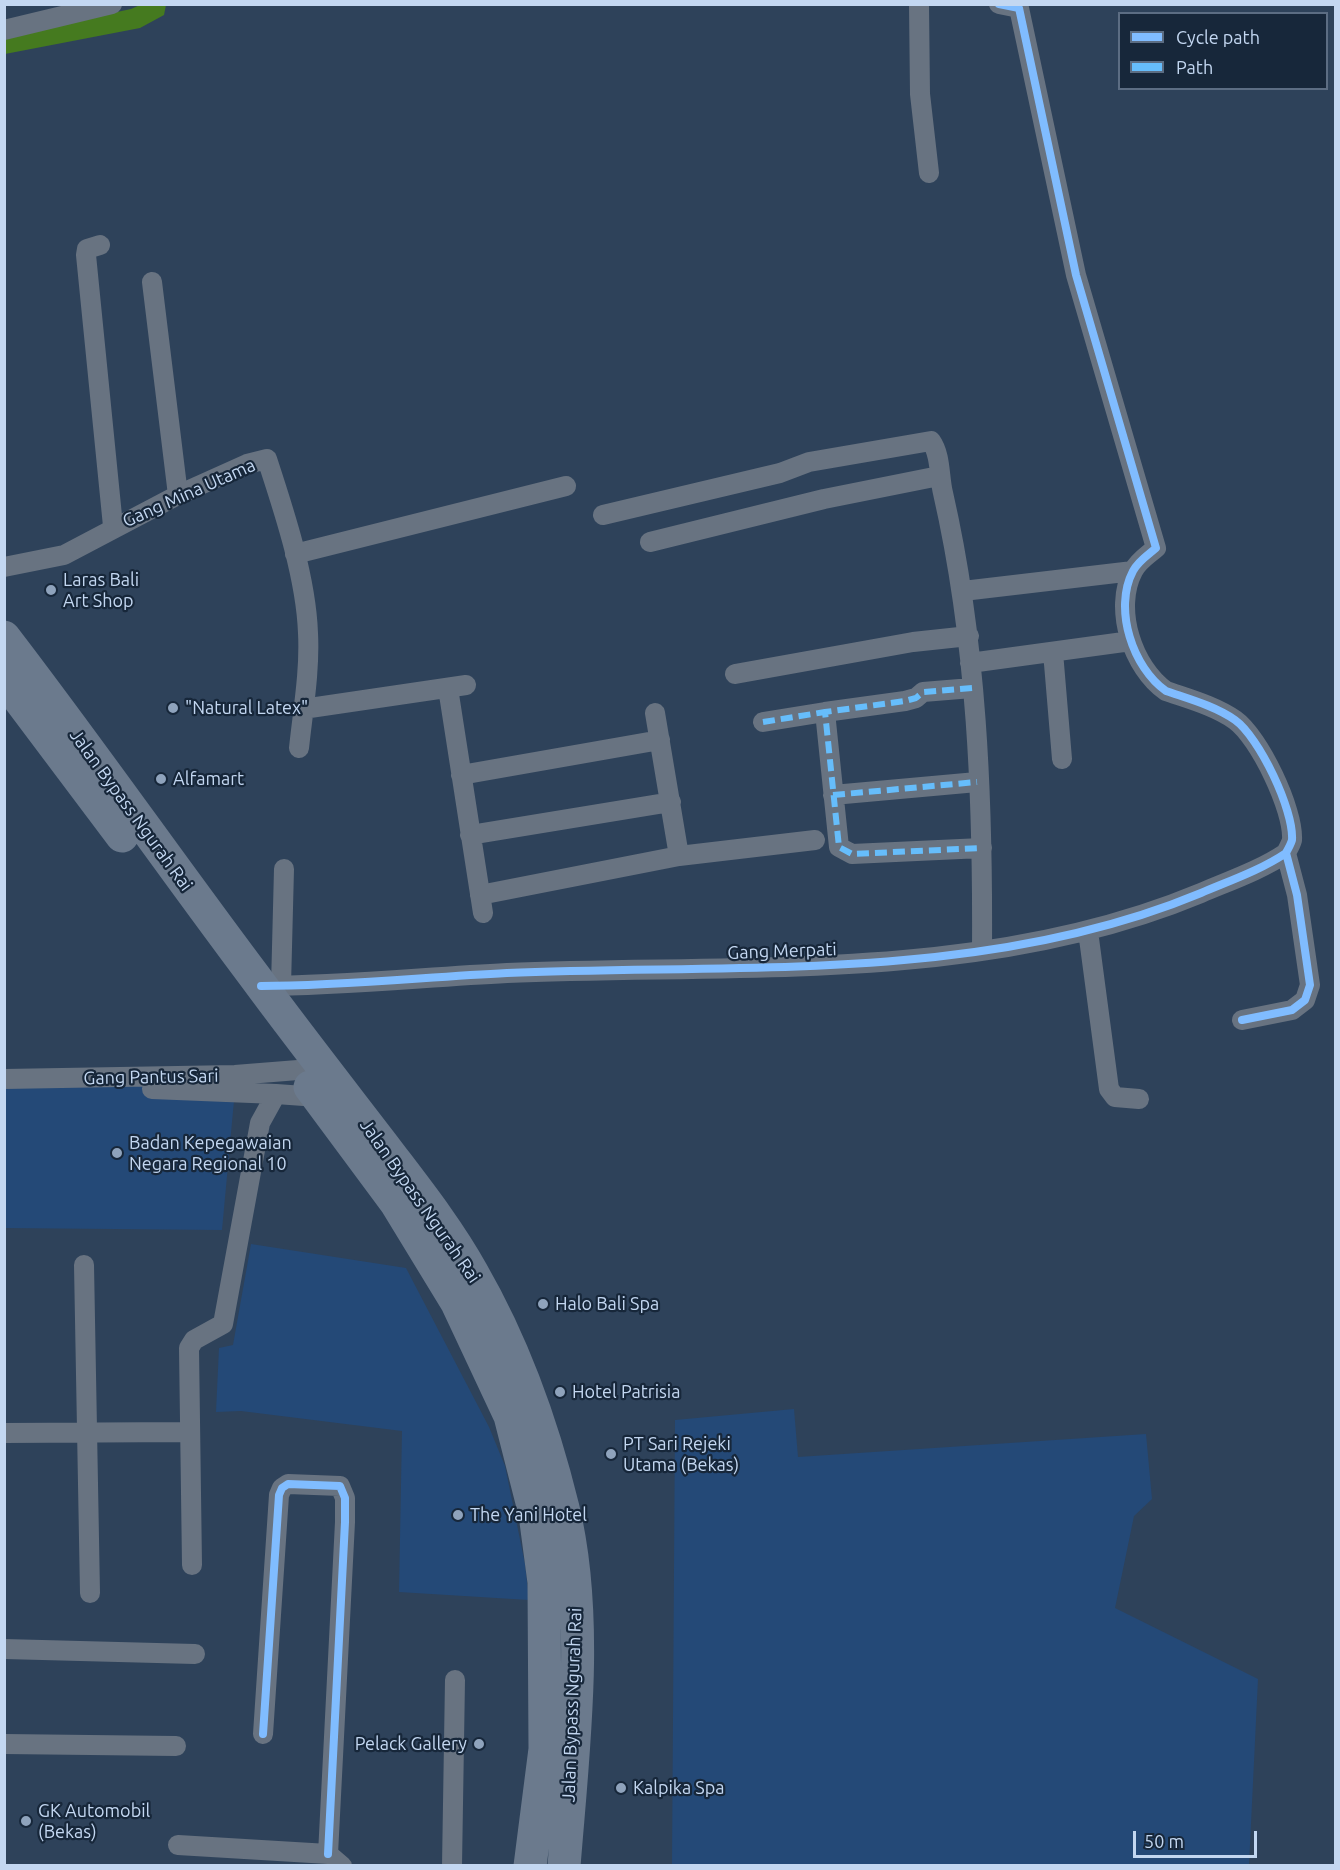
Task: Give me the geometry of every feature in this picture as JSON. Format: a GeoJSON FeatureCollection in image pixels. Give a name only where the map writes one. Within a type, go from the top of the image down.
{"type":"FeatureCollection","features":[{"type":"Feature","properties":{"kind":"highway","name":"Jalan Bypass Ngurah Rai"},"geometry":{"type":"LineString","coordinates":[[4,637],[128,827],[298,1070],[396,1203],[457,1303],[510,1416],[535,1514],[544,1582],[545,1749],[530,1866]]}},
{"type":"Feature","properties":{"kind":"highway","name":"Jalan Bypass Ngurah Rai"},"geometry":{"type":"LineString","coordinates":[[4,679],[128,827],[271,986],[470,1268],[510,1347],[532,1405],[563,1510],[577,1619],[573,1755],[564,1866]]}},
{"type":"Feature","properties":{"kind":"street"},"geometry":{"type":"LineString","coordinates":[[4,30],[112,4]]}},
{"type":"Feature","properties":{"kind":"street"},"geometry":{"type":"LineString","coordinates":[[919,4],[920,94],[929,173]]}},
{"type":"Feature","properties":{"kind":"street"},"geometry":{"type":"LineString","coordinates":[[999,4],[1019,8],[1076,275],[1156,548],[1143,558],[1133,571],[1127,600],[1131,641],[1140,665],[1156,684],[1166,691],[1236,720],[1254,739],[1283,799],[1292,842],[1286,853],[1297,895],[1310,985],[1305,1000],[1292,1010],[1242,1020]]}},
{"type":"Feature","properties":{"kind":"street"},"geometry":{"type":"LineString","coordinates":[[100,245],[87,249],[86,255],[113,526]]}},
{"type":"Feature","properties":{"kind":"street"},"geometry":{"type":"LineString","coordinates":[[152,282],[178,495]]}},
{"type":"Feature","properties":{"kind":"street"},"geometry":{"type":"LineString","coordinates":[[603,515],[780,473],[809,462],[931,441],[938,460],[939,476],[963,591],[969,636],[982,848],[982,951]]}},
{"type":"Feature","properties":{"kind":"street","name":"Gang Mina Utama"},"geometry":{"type":"LineString","coordinates":[[4,567],[64,555],[113,526],[178,495],[247,464],[267,459],[295,554],[308,632],[300,748]]}},
{"type":"Feature","properties":{"kind":"street"},"geometry":{"type":"LineString","coordinates":[[650,542],[824,499],[939,476]]}},
{"type":"Feature","properties":{"kind":"street"},"geometry":{"type":"LineString","coordinates":[[295,554],[566,486]]}},
{"type":"Feature","properties":{"kind":"street"},"geometry":{"type":"LineString","coordinates":[[963,591],[1133,571]]}},
{"type":"Feature","properties":{"kind":"street"},"geometry":{"type":"LineString","coordinates":[[735,674],[902,644],[969,636]]}},
{"type":"Feature","properties":{"kind":"street"},"geometry":{"type":"LineString","coordinates":[[970,663],[1131,641]]}},
{"type":"Feature","properties":{"kind":"street"},"geometry":{"type":"LineString","coordinates":[[1053,652],[1062,759]]}},
{"type":"Feature","properties":{"kind":"street"},"geometry":{"type":"LineString","coordinates":[[303,710],[457,686],[461,775],[481,904],[680,856],[815,840]]}},
{"type":"Feature","properties":{"kind":"street"},"geometry":{"type":"LineString","coordinates":[[763,722],[905,701],[916,698],[923,692],[972,688]]}},
{"type":"Feature","properties":{"kind":"street"},"geometry":{"type":"LineString","coordinates":[[825,712],[839,847],[852,855],[982,848]]}},
{"type":"Feature","properties":{"kind":"street"},"geometry":{"type":"LineString","coordinates":[[656,713],[680,856]]}},
{"type":"Feature","properties":{"kind":"street"},"geometry":{"type":"LineString","coordinates":[[461,775],[660,740]]}},
{"type":"Feature","properties":{"kind":"street"},"geometry":{"type":"LineString","coordinates":[[833,795],[977,782]]}},
{"type":"Feature","properties":{"kind":"street"},"geometry":{"type":"LineString","coordinates":[[470,835],[670,802]]}},
{"type":"Feature","properties":{"kind":"street","name":"Gang Merpati"},"geometry":{"type":"LineString","coordinates":[[271,986],[507,973],[822,965],[982,951],[1088,931],[1156,912],[1228,882],[1286,853]]}},
{"type":"Feature","properties":{"kind":"street"},"geometry":{"type":"LineString","coordinates":[[271,986],[284,869]]}},
{"type":"Feature","properties":{"kind":"street"},"geometry":{"type":"LineString","coordinates":[[1088,931],[1109,1089],[1115,1097],[1139,1099]]}},
{"type":"Feature","properties":{"kind":"street","name":"Gang Pantus Sari"},"geometry":{"type":"LineString","coordinates":[[4,1079],[235,1075],[298,1070]]}},
{"type":"Feature","properties":{"kind":"street"},"geometry":{"type":"LineString","coordinates":[[4,1089],[211,1090],[318,1098]]}},
{"type":"Feature","properties":{"kind":"street"},"geometry":{"type":"LineString","coordinates":[[192,1565],[189,1348],[194,1340],[223,1324],[260,1123],[276,1094]]}},
{"type":"Feature","properties":{"kind":"street"},"geometry":{"type":"LineString","coordinates":[[84,1265],[90,1593]]}},
{"type":"Feature","properties":{"kind":"street"},"geometry":{"type":"LineString","coordinates":[[4,1433],[189,1432]]}},
{"type":"Feature","properties":{"kind":"street"},"geometry":{"type":"LineString","coordinates":[[178,1845],[335,1860],[345,1522],[345,1498],[340,1486],[288,1484],[282,1488],[279,1495],[263,1734]]}},
{"type":"Feature","properties":{"kind":"street"},"geometry":{"type":"LineString","coordinates":[[4,1649],[195,1654]]}},
{"type":"Feature","properties":{"kind":"street"},"geometry":{"type":"LineString","coordinates":[[452,1866],[455,1680]]}},
{"type":"Feature","properties":{"kind":"street"},"geometry":{"type":"LineString","coordinates":[[4,1743],[176,1746]]}},
{"type":"Feature","properties":{"kind":"shaded area"},"geometry":{"type":"Polygon","coordinates":[[[140,5],[166,5],[164,15],[140,28],[5,54],[4,36],[131,9],[140,5]]]}},
{"type":"Feature","properties":{"kind":"shaded area","name":"Badan Kepegawaian Negara Regional 10"},"geometry":{"type":"Polygon","coordinates":[[[4,1074],[236,1079],[222,1230],[5,1228],[4,1074]]]}},
{"type":"Feature","properties":{"kind":"shaded area"},"geometry":{"type":"Polygon","coordinates":[[[251,1244],[406,1268],[489,1427],[505,1466],[525,1564],[529,1600],[399,1592],[402,1431],[241,1411],[216,1412],[219,1348],[233,1345],[251,1244]]]}},
{"type":"Feature","properties":{"kind":"shaded area"},"geometry":{"type":"Polygon","coordinates":[[[794,1409],[798,1457],[1146,1434],[1152,1499],[1134,1516],[1115,1608],[1258,1679],[1249,1865],[672,1865],[675,1420],[794,1409]]]}},
{"type":"Feature","properties":{"kind":"marked path"},"geometry":{"type":"LineString","coordinates":[[972,688],[923,692],[916,698],[905,701],[825,712],[839,847],[852,854],[982,848]]}},
{"type":"Feature","properties":{"kind":"marked path"},"geometry":{"type":"LineString","coordinates":[[763,722],[825,712]]}},
{"type":"Feature","properties":{"kind":"marked path"},"geometry":{"type":"LineString","coordinates":[[833,795],[977,782]]}},
{"type":"Feature","properties":{"kind":"cycle path"},"geometry":{"type":"LineString","coordinates":[[999,4],[1019,8],[1076,275],[1156,548],[1135,567],[1127,586],[1125,603],[1130,637],[1144,668],[1166,691],[1219,711],[1235,720],[1244,729],[1273,775],[1291,827],[1292,840],[1286,853],[1297,895],[1310,985],[1305,1000],[1292,1010],[1242,1020]]}},
{"type":"Feature","properties":{"kind":"cycle path"},"geometry":{"type":"LineString","coordinates":[[261,986],[353,983],[507,973],[771,967],[947,956],[1033,942],[1118,922],[1201,893],[1256,870],[1286,853]]}},
{"type":"Feature","properties":{"kind":"cycle path"},"geometry":{"type":"LineString","coordinates":[[263,1734],[279,1495],[282,1488],[288,1484],[340,1486],[345,1498],[345,1522],[328,1854]]}},
{"type":"Feature","properties":{"kind":"place","name":"Laras Bali Art Shop"},"geometry":{"type":"Point","coordinates":[51,590]}},
{"type":"Feature","properties":{"kind":"place","name":"\"Natural Latex\""},"geometry":{"type":"Point","coordinates":[173,708]}},
{"type":"Feature","properties":{"kind":"place","name":"Alfamart"},"geometry":{"type":"Point","coordinates":[161,779]}},
{"type":"Feature","properties":{"kind":"place","name":"Badan Kepegawaian Negara Regional 10"},"geometry":{"type":"Point","coordinates":[117,1153]}},
{"type":"Feature","properties":{"kind":"place","name":"Halo Bali Spa"},"geometry":{"type":"Point","coordinates":[543,1304]}},
{"type":"Feature","properties":{"kind":"place","name":"Hotel Patrisia"},"geometry":{"type":"Point","coordinates":[560,1392]}},
{"type":"Feature","properties":{"kind":"place","name":"PT Sari Rejeki Utama (Bekas)"},"geometry":{"type":"Point","coordinates":[611,1454]}},
{"type":"Feature","properties":{"kind":"place","name":"The Yani Hotel"},"geometry":{"type":"Point","coordinates":[458,1515]}},
{"type":"Feature","properties":{"kind":"place","name":"Pelack Gallery"},"geometry":{"type":"Point","coordinates":[479,1744]}},
{"type":"Feature","properties":{"kind":"place","name":"Kalpika Spa"},"geometry":{"type":"Point","coordinates":[621,1788]}},
{"type":"Feature","properties":{"kind":"place","name":"GK Automobil (Bekas)"},"geometry":{"type":"Point","coordinates":[26,1821]}}]}
